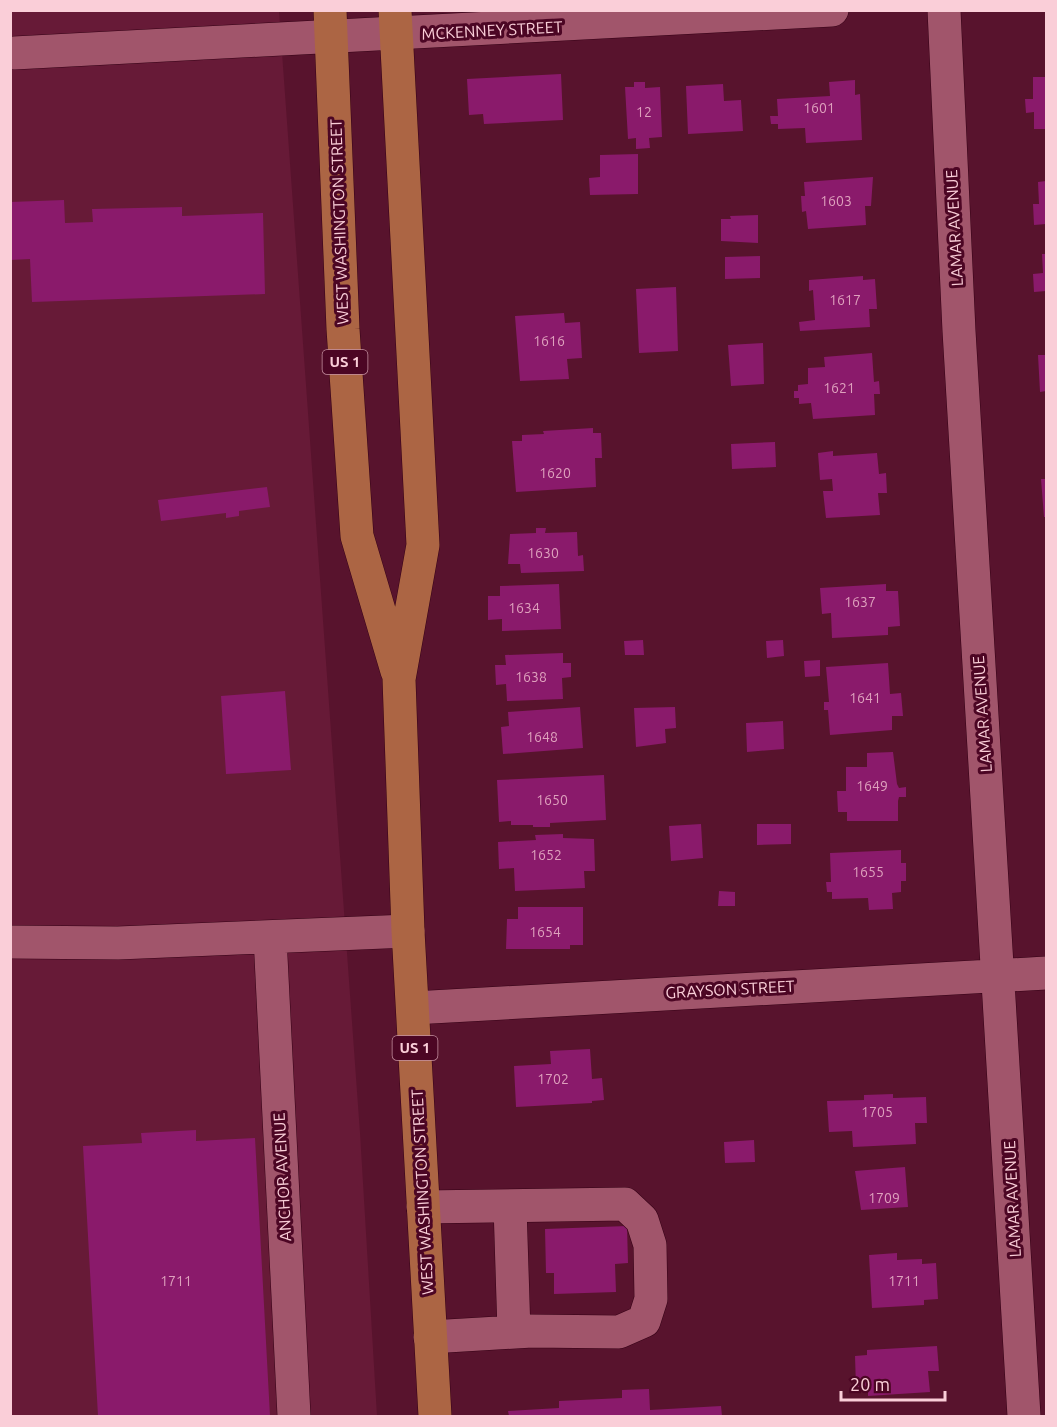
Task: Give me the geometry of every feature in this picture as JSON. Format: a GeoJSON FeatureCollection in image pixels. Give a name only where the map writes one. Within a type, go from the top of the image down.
{"type":"FeatureCollection","features":[{"type":"Feature","properties":{"kind":"main road","name":"WEST WASHINGTON STREET"},"geometry":{"type":"LineString","coordinates":[[395,23],[423,545],[399,679],[408,931],[435,1416]]}},
{"type":"Feature","properties":{"kind":"main road","name":"WEST WASHINGTON STREET"},"geometry":{"type":"LineString","coordinates":[[331,25],[343,318],[357,536],[399,679]]}},
{"type":"Feature","properties":{"kind":"street","name":"MCKENNEY STREET"},"geometry":{"type":"LineString","coordinates":[[14,53],[331,25],[832,10]]}},
{"type":"Feature","properties":{"kind":"street","name":"LAMAR AVENUE"},"geometry":{"type":"LineString","coordinates":[[944,10],[959,331],[1024,1416]]}},
{"type":"Feature","properties":{"kind":"street"},"geometry":{"type":"LineString","coordinates":[[10,942],[118,943],[408,931]]}},
{"type":"Feature","properties":{"kind":"street","name":"ANCHOR AVENUE"},"geometry":{"type":"LineString","coordinates":[[270,937],[294,1416]]}},
{"type":"Feature","properties":{"kind":"street","name":"GRAYSON STREET"},"geometry":{"type":"LineString","coordinates":[[413,1008],[1047,973]]}},
{"type":"Feature","properties":{"kind":"street"},"geometry":{"type":"LineString","coordinates":[[423,1207],[625,1204],[642,1220],[650,1245],[651,1299],[644,1322],[619,1332],[514,1332],[430,1337]]}},
{"type":"Feature","properties":{"kind":"street"},"geometry":{"type":"LineString","coordinates":[[510,1206],[514,1332]]}},
{"type":"Feature","properties":{"kind":"shaded area"},"geometry":{"type":"Polygon","coordinates":[[[10,11],[279,11],[360,1133],[377,1416],[11,1416],[10,11]]]}},
{"type":"Feature","properties":{"kind":"building"},"geometry":{"type":"Polygon","coordinates":[[[561,74],[563,120],[484,124],[483,114],[469,115],[467,79],[561,74]]]}},
{"type":"Feature","properties":{"kind":"building"},"geometry":{"type":"Polygon","coordinates":[[[1033,77],[1046,77],[1046,129],[1034,129],[1034,112],[1026,113],[1025,99],[1033,99],[1033,77]]]}},
{"type":"Feature","properties":{"kind":"building"},"geometry":{"type":"Polygon","coordinates":[[[855,80],[855,95],[860,94],[862,140],[806,143],[805,128],[778,129],[778,124],[771,124],[770,116],[778,116],[777,99],[830,96],[829,82],[855,80]]]}},
{"type":"Feature","properties":{"kind":"building"},"geometry":{"type":"Polygon","coordinates":[[[634,82],[645,82],[645,88],[660,87],[662,137],[649,138],[650,148],[636,149],[636,138],[628,139],[625,87],[634,87],[634,82]]]}},
{"type":"Feature","properties":{"kind":"building"},"geometry":{"type":"Polygon","coordinates":[[[723,84],[724,101],[741,100],[743,131],[688,134],[686,86],[723,84]]]}},
{"type":"Feature","properties":{"kind":"building"},"geometry":{"type":"Polygon","coordinates":[[[638,154],[638,194],[590,195],[589,178],[600,177],[600,155],[638,154]]]}},
{"type":"Feature","properties":{"kind":"building"},"geometry":{"type":"Polygon","coordinates":[[[873,177],[871,206],[865,206],[866,225],[808,229],[806,211],[802,212],[801,196],[805,196],[804,182],[873,177]]]}},
{"type":"Feature","properties":{"kind":"building"},"geometry":{"type":"Polygon","coordinates":[[[1046,181],[1046,224],[1034,225],[1033,204],[1039,204],[1038,182],[1046,181]]]}},
{"type":"Feature","properties":{"kind":"building"},"geometry":{"type":"Polygon","coordinates":[[[64,200],[65,223],[93,222],[92,209],[182,207],[182,216],[263,213],[265,294],[32,302],[30,259],[10,260],[10,202],[64,200]]]}},
{"type":"Feature","properties":{"kind":"building"},"geometry":{"type":"Polygon","coordinates":[[[758,215],[758,243],[721,241],[721,219],[731,219],[730,216],[758,215]]]}},
{"type":"Feature","properties":{"kind":"building"},"geometry":{"type":"Polygon","coordinates":[[[1042,254],[1046,254],[1046,291],[1034,292],[1033,274],[1043,273],[1042,254]]]}},
{"type":"Feature","properties":{"kind":"building"},"geometry":{"type":"Polygon","coordinates":[[[760,256],[760,278],[725,279],[725,257],[760,256]]]}},
{"type":"Feature","properties":{"kind":"building"},"geometry":{"type":"Polygon","coordinates":[[[863,276],[863,280],[875,279],[877,309],[869,309],[870,327],[800,331],[799,322],[815,320],[813,290],[809,291],[809,280],[863,276]]]}},
{"type":"Feature","properties":{"kind":"building"},"geometry":{"type":"Polygon","coordinates":[[[676,287],[678,351],[639,353],[636,289],[676,287]]]}},
{"type":"Feature","properties":{"kind":"building"},"geometry":{"type":"Polygon","coordinates":[[[564,313],[565,323],[580,322],[582,358],[567,359],[569,379],[520,381],[515,316],[564,313]]]}},
{"type":"Feature","properties":{"kind":"building"},"geometry":{"type":"Polygon","coordinates":[[[763,343],[764,384],[731,386],[728,345],[763,343]]]}},
{"type":"Feature","properties":{"kind":"building"},"geometry":{"type":"Polygon","coordinates":[[[872,353],[874,382],[879,381],[880,394],[874,394],[875,415],[813,419],[811,403],[799,404],[799,398],[794,398],[794,391],[798,391],[798,385],[808,384],[808,368],[825,367],[824,357],[872,353]]]}},
{"type":"Feature","properties":{"kind":"building"},"geometry":{"type":"Polygon","coordinates":[[[1038,355],[1046,355],[1046,391],[1040,392],[1038,355]]]}},
{"type":"Feature","properties":{"kind":"building"},"geometry":{"type":"Polygon","coordinates":[[[593,428],[593,433],[601,433],[602,458],[595,458],[596,487],[516,492],[512,441],[522,441],[522,435],[544,434],[543,431],[593,428]]]}},
{"type":"Feature","properties":{"kind":"building"},"geometry":{"type":"Polygon","coordinates":[[[775,442],[776,467],[732,469],[731,444],[775,442]]]}},
{"type":"Feature","properties":{"kind":"building"},"geometry":{"type":"Polygon","coordinates":[[[833,451],[833,456],[877,453],[879,474],[886,473],[887,493],[878,493],[880,515],[826,518],[823,491],[833,491],[832,479],[820,480],[818,453],[833,451]]]}},
{"type":"Feature","properties":{"kind":"building"},"geometry":{"type":"Polygon","coordinates":[[[1041,479],[1046,479],[1046,517],[1044,517],[1041,479]]]}},
{"type":"Feature","properties":{"kind":"building"},"geometry":{"type":"Polygon","coordinates":[[[267,487],[270,507],[239,511],[239,516],[226,518],[226,513],[161,521],[158,500],[267,487]]]}},
{"type":"Feature","properties":{"kind":"building"},"geometry":{"type":"Polygon","coordinates":[[[536,528],[546,528],[545,533],[577,532],[578,556],[583,555],[584,571],[521,573],[520,564],[508,564],[510,534],[536,533],[536,528]]]}},
{"type":"Feature","properties":{"kind":"building"},"geometry":{"type":"Polygon","coordinates":[[[559,584],[561,629],[502,631],[502,619],[488,620],[488,596],[500,596],[500,586],[559,584]]]}},
{"type":"Feature","properties":{"kind":"building"},"geometry":{"type":"Polygon","coordinates":[[[886,584],[886,591],[898,591],[900,626],[888,627],[888,635],[832,638],[831,613],[822,614],[820,588],[886,584]]]}},
{"type":"Feature","properties":{"kind":"building"},"geometry":{"type":"Polygon","coordinates":[[[643,640],[644,655],[625,655],[624,641],[643,640]]]}},
{"type":"Feature","properties":{"kind":"building"},"geometry":{"type":"Polygon","coordinates":[[[783,640],[784,656],[767,658],[766,641],[783,640]]]}},
{"type":"Feature","properties":{"kind":"building"},"geometry":{"type":"Polygon","coordinates":[[[563,653],[563,663],[571,663],[571,677],[562,678],[563,699],[507,701],[506,684],[496,685],[495,665],[506,665],[505,655],[563,653]]]}},
{"type":"Feature","properties":{"kind":"building"},"geometry":{"type":"Polygon","coordinates":[[[820,660],[820,676],[805,677],[804,661],[820,660]]]}},
{"type":"Feature","properties":{"kind":"building"},"geometry":{"type":"Polygon","coordinates":[[[888,663],[890,694],[901,693],[903,716],[892,716],[892,730],[830,735],[828,710],[824,710],[824,702],[829,702],[826,667],[888,663]]]}},
{"type":"Feature","properties":{"kind":"building"},"geometry":{"type":"Polygon","coordinates":[[[285,691],[291,770],[226,774],[221,696],[285,691]]]}},
{"type":"Feature","properties":{"kind":"building"},"geometry":{"type":"Polygon","coordinates":[[[580,707],[583,748],[503,754],[501,727],[509,726],[508,712],[580,707]]]}},
{"type":"Feature","properties":{"kind":"building"},"geometry":{"type":"Polygon","coordinates":[[[675,707],[676,728],[665,729],[666,743],[636,747],[634,708],[675,707]]]}},
{"type":"Feature","properties":{"kind":"building"},"geometry":{"type":"Polygon","coordinates":[[[783,721],[784,749],[747,752],[746,723],[783,721]]]}},
{"type":"Feature","properties":{"kind":"building"},"geometry":{"type":"Polygon","coordinates":[[[893,752],[897,784],[899,788],[906,787],[906,797],[899,797],[898,801],[898,821],[847,821],[847,812],[838,812],[837,791],[846,791],[846,767],[867,767],[867,753],[893,752]]]}},
{"type":"Feature","properties":{"kind":"building"},"geometry":{"type":"Polygon","coordinates":[[[604,775],[606,820],[550,823],[550,827],[511,825],[511,821],[499,822],[497,780],[604,775]]]}},
{"type":"Feature","properties":{"kind":"building"},"geometry":{"type":"Polygon","coordinates":[[[701,824],[703,858],[671,861],[669,826],[701,824]]]}},
{"type":"Feature","properties":{"kind":"building"},"geometry":{"type":"Polygon","coordinates":[[[757,824],[791,824],[791,844],[757,845],[757,824]]]}},
{"type":"Feature","properties":{"kind":"building"},"geometry":{"type":"Polygon","coordinates":[[[563,834],[563,838],[594,839],[595,871],[584,871],[585,888],[515,891],[514,868],[499,869],[498,842],[536,840],[535,835],[563,834]]]}},
{"type":"Feature","properties":{"kind":"building"},"geometry":{"type":"Polygon","coordinates":[[[901,850],[901,863],[906,863],[906,881],[901,881],[901,892],[892,893],[893,909],[869,910],[868,898],[832,899],[832,892],[827,892],[826,882],[831,882],[830,853],[901,850]]]}},
{"type":"Feature","properties":{"kind":"building"},"geometry":{"type":"Polygon","coordinates":[[[719,891],[735,892],[735,906],[718,906],[719,891]]]}},
{"type":"Feature","properties":{"kind":"building"},"geometry":{"type":"Polygon","coordinates":[[[518,907],[583,907],[583,945],[570,945],[570,949],[506,949],[507,919],[518,919],[518,907]]]}},
{"type":"Feature","properties":{"kind":"building"},"geometry":{"type":"Polygon","coordinates":[[[590,1049],[592,1079],[602,1078],[604,1100],[592,1101],[592,1103],[516,1107],[514,1066],[551,1064],[550,1051],[590,1049]]]}},
{"type":"Feature","properties":{"kind":"building"},"geometry":{"type":"Polygon","coordinates":[[[893,1094],[893,1098],[926,1097],[927,1123],[915,1123],[916,1144],[853,1147],[852,1131],[829,1132],[827,1101],[864,1100],[864,1095],[893,1094]]]}},
{"type":"Feature","properties":{"kind":"building"},"geometry":{"type":"Polygon","coordinates":[[[196,1130],[196,1141],[255,1138],[270,1416],[98,1416],[83,1146],[142,1143],[141,1133],[196,1130]]]}},
{"type":"Feature","properties":{"kind":"building"},"geometry":{"type":"Polygon","coordinates":[[[754,1140],[755,1162],[725,1163],[724,1142],[754,1140]]]}},
{"type":"Feature","properties":{"kind":"building"},"geometry":{"type":"Polygon","coordinates":[[[905,1167],[908,1207],[861,1210],[855,1171],[905,1167]]]}},
{"type":"Feature","properties":{"kind":"building"},"geometry":{"type":"Polygon","coordinates":[[[627,1226],[628,1263],[615,1264],[616,1292],[554,1294],[554,1273],[546,1273],[545,1229],[627,1226]]]}},
{"type":"Feature","properties":{"kind":"building"},"geometry":{"type":"Polygon","coordinates":[[[897,1253],[897,1260],[922,1259],[922,1264],[936,1263],[938,1299],[924,1300],[924,1305],[872,1308],[869,1255],[897,1253]]]}},
{"type":"Feature","properties":{"kind":"building"},"geometry":{"type":"Polygon","coordinates":[[[937,1346],[939,1371],[928,1371],[930,1392],[868,1396],[868,1386],[856,1387],[855,1356],[867,1355],[867,1350],[937,1346]]]}},
{"type":"Feature","properties":{"kind":"building"},"geometry":{"type":"Polygon","coordinates":[[[649,1389],[650,1410],[721,1406],[722,1416],[509,1416],[508,1411],[559,1408],[559,1401],[622,1398],[622,1390],[649,1389]]]}}]}
